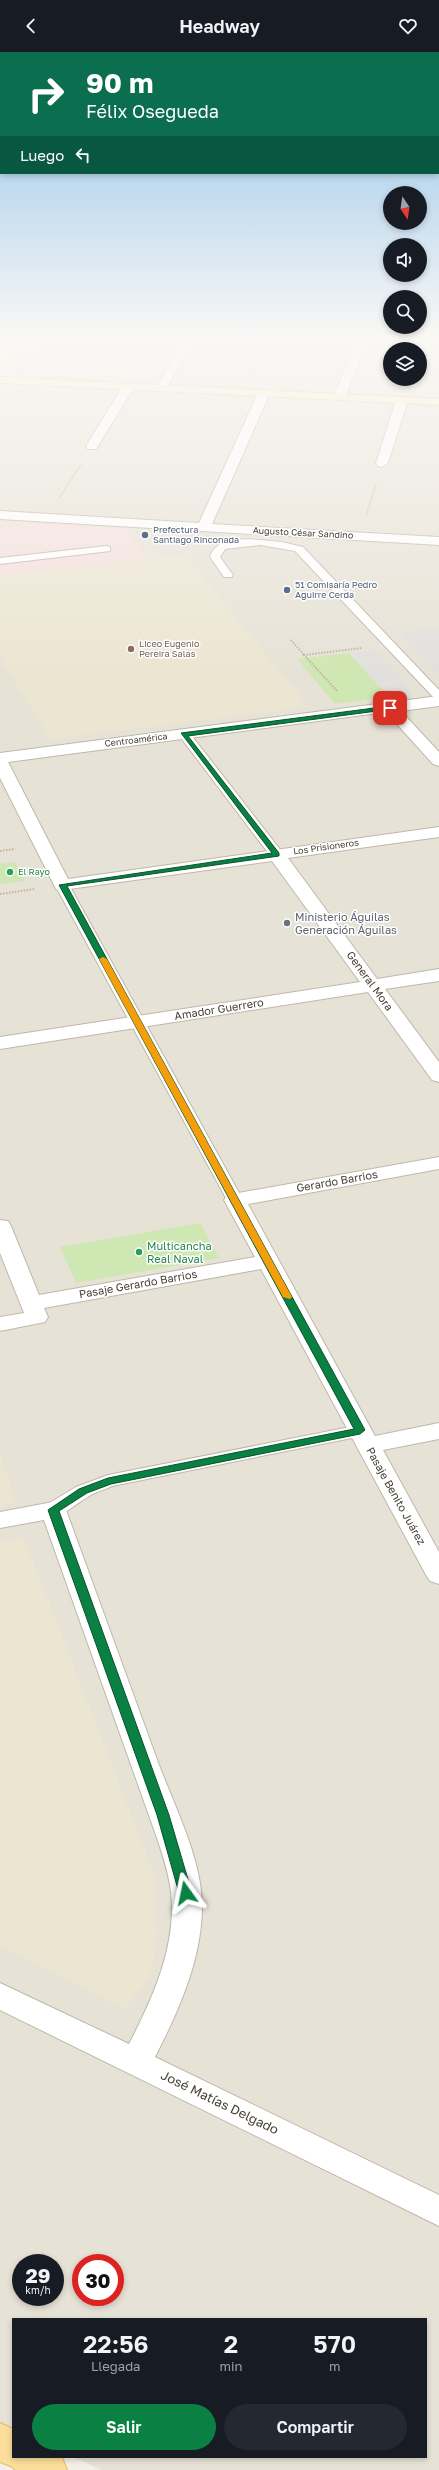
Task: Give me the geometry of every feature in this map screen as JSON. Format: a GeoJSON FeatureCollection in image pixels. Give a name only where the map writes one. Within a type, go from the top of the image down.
{"type":"FeatureCollection","features":[{"type":"Feature","properties":{"kind":"main road"},"geometry":{"type":"LineString","coordinates":[[0,2441],[12,2448]]}},
{"type":"Feature","properties":{"kind":"main road"},"geometry":{"type":"LineString","coordinates":[[29,2458],[49,2470]]}},
{"type":"Feature","properties":{"kind":"street"},"geometry":{"type":"LineString","coordinates":[[204,527],[240,448]]}},
{"type":"Feature","properties":{"kind":"street"},"geometry":{"type":"LineString","coordinates":[[382,462],[387,448]]}},
{"type":"Feature","properties":{"kind":"street","name":"Augusto César Sandino"},"geometry":{"type":"LineString","coordinates":[[0,516],[439,541]]}},
{"type":"Feature","properties":{"kind":"street","name":"Centroamérica"},"geometry":{"type":"LineString","coordinates":[[0,758],[439,702]]}},
{"type":"Feature","properties":{"kind":"street"},"geometry":{"type":"LineString","coordinates":[[390,708],[439,761]]}},
{"type":"Feature","properties":{"kind":"street","name":"Pasaje Benito Juárez"},"geometry":{"type":"LineString","coordinates":[[0,762],[62,885]]}},
{"type":"Feature","properties":{"kind":"street","name":"Los Prisioneros"},"geometry":{"type":"LineString","coordinates":[[62,885],[439,832]]}},
{"type":"Feature","properties":{"kind":"street","name":"General Mora"},"geometry":{"type":"LineString","coordinates":[[277,854],[439,1076]]}},
{"type":"Feature","properties":{"kind":"street","name":"Amador Guerrero"},"geometry":{"type":"LineString","coordinates":[[0,1043],[439,975]]}},
{"type":"Feature","properties":{"kind":"street","name":"Gerardo Barrios"},"geometry":{"type":"LineString","coordinates":[[235,1200],[439,1163]]}},
{"type":"Feature","properties":{"kind":"street","name":"Pasaje Benito Juárez"},"geometry":{"type":"LineString","coordinates":[[235,1200],[439,1575]]}},
{"type":"Feature","properties":{"kind":"street"},"geometry":{"type":"LineString","coordinates":[[0,1226],[34,1310]]}},
{"type":"Feature","properties":{"kind":"street","name":"Pasaje Gerardo Barrios"},"geometry":{"type":"LineString","coordinates":[[0,1324],[34,1310],[268,1261]]}},
{"type":"Feature","properties":{"kind":"street"},"geometry":{"type":"LineString","coordinates":[[364,1438],[439,1432]]}},
{"type":"Feature","properties":{"kind":"street"},"geometry":{"type":"LineString","coordinates":[[0,1520],[53,1510],[153,1787],[184,1883],[187,1903],[181,1954],[164,2005],[137,2061]]}},
{"type":"Feature","properties":{"kind":"street","name":"José Matías Delgado"},"geometry":{"type":"LineString","coordinates":[[0,1996],[137,2061],[439,2211]]}},
{"type":"Feature","properties":{"kind":"lane"},"geometry":{"type":"LineString","coordinates":[[228,575],[215,557],[216,551],[221,547],[257,543],[280,544],[300,549],[439,697]]}},
{"type":"Feature","properties":{"kind":"lane"},"geometry":{"type":"LineString","coordinates":[[0,561],[106,549]]}},
{"type":"Feature","properties":{"kind":"lane","name":"General Mora"},"geometry":{"type":"LineString","coordinates":[[184,734],[277,854]]}},
{"type":"Feature","properties":{"kind":"lane","name":"Pasaje Benito Juárez"},"geometry":{"type":"LineString","coordinates":[[62,885],[235,1200]]}},
{"type":"Feature","properties":{"kind":"lane"},"geometry":{"type":"LineString","coordinates":[[53,1510],[83,1491],[108,1481],[364,1438]]}},
{"type":"Feature","properties":{"kind":"path"},"geometry":{"type":"LineString","coordinates":[[47,518],[91,448]]}},
{"type":"Feature","properties":{"kind":"path"},"geometry":{"type":"LineString","coordinates":[[360,536],[382,462]]}},
{"type":"Feature","properties":{"kind":"path"},"geometry":{"type":"LineString","coordinates":[[291,640],[356,712]]}},
{"type":"Feature","properties":{"kind":"path"},"geometry":{"type":"LineString","coordinates":[[304,655],[390,645]]}},
{"type":"Feature","properties":{"kind":"path"},"geometry":{"type":"LineString","coordinates":[[0,894],[62,885]]}},
{"type":"Feature","properties":{"kind":"shaded area"},"geometry":{"type":"Polygon","coordinates":[[[0,448],[439,448],[439,2470],[101,2470],[76,2458],[427,2458],[427,2318],[12,2318],[12,2428],[0,2422],[0,448]]]}},
{"type":"Feature","properties":{"kind":"shaded area"},"geometry":{"type":"Polygon","coordinates":[[[0,521],[121,528],[128,531],[147,559],[0,575],[0,521]]]}},
{"type":"Feature","properties":{"kind":"shaded area","name":"Liceo Eugenio Pereira Salas"},"geometry":{"type":"Polygon","coordinates":[[[185,555],[309,707],[51,739],[0,658],[0,575],[185,555]]]}},
{"type":"Feature","properties":{"kind":"shaded area"},"geometry":{"type":"Polygon","coordinates":[[[439,628],[439,675],[400,632],[439,628]]]}},
{"type":"Feature","properties":{"kind":"shaded area"},"geometry":{"type":"Polygon","coordinates":[[[376,650],[416,694],[389,697],[349,653],[376,650]]]}},
{"type":"Feature","properties":{"kind":"shaded area"},"geometry":{"type":"Polygon","coordinates":[[[0,1454],[16,1502],[0,1505],[0,1454]]]}},
{"type":"Feature","properties":{"kind":"shaded area"},"geometry":{"type":"Polygon","coordinates":[[[24,1538],[156,1879],[157,1937],[150,1978],[124,2009],[0,1946],[0,1543],[24,1538]]]}},
{"type":"Feature","properties":{"kind":"green space"},"geometry":{"type":"Polygon","coordinates":[[[349,653],[389,697],[335,704],[297,659],[349,653]]]}},
{"type":"Feature","properties":{"kind":"green space","name":"El Rayo"},"geometry":{"type":"Polygon","coordinates":[[[15,862],[25,881],[0,884],[0,864],[15,862]]]}},
{"type":"Feature","properties":{"kind":"green space","name":"Multicancha Real Naval"},"geometry":{"type":"Polygon","coordinates":[[[200,1223],[219,1258],[76,1283],[60,1247],[200,1223]]]}},
{"type":"Feature","properties":{"kind":"slow traffic"},"geometry":{"type":"LineString","coordinates":[[103,959],[287,1297]]}},
{"type":"Feature","properties":{"kind":"place","name":"Prefectura Santiago Rinconada"},"geometry":{"type":"Point","coordinates":[145,535]}},
{"type":"Feature","properties":{"kind":"place","name":"51 Comisaría Pedro Aguirre Cerda"},"geometry":{"type":"Point","coordinates":[287,590]}},
{"type":"Feature","properties":{"kind":"place","name":"Liceo Eugenio Pereira Salas"},"geometry":{"type":"Point","coordinates":[131,649]}},
{"type":"Feature","properties":{"kind":"place","name":"El Rayo"},"geometry":{"type":"Point","coordinates":[10,872]}},
{"type":"Feature","properties":{"kind":"place","name":"Ministerio Águilas Generación Águilas"},"geometry":{"type":"Point","coordinates":[287,923]}},
{"type":"Feature","properties":{"kind":"place","name":"Multicancha Real Naval"},"geometry":{"type":"Point","coordinates":[139,1252]}},
{"type":"Feature","properties":{"kind":"route"},"geometry":{"type":"LineString","coordinates":[[186,1893],[179,1863],[163,1815],[53,1510],[83,1491],[108,1481],[360,1430],[62,885],[277,854],[184,734],[390,708]]}}]}
